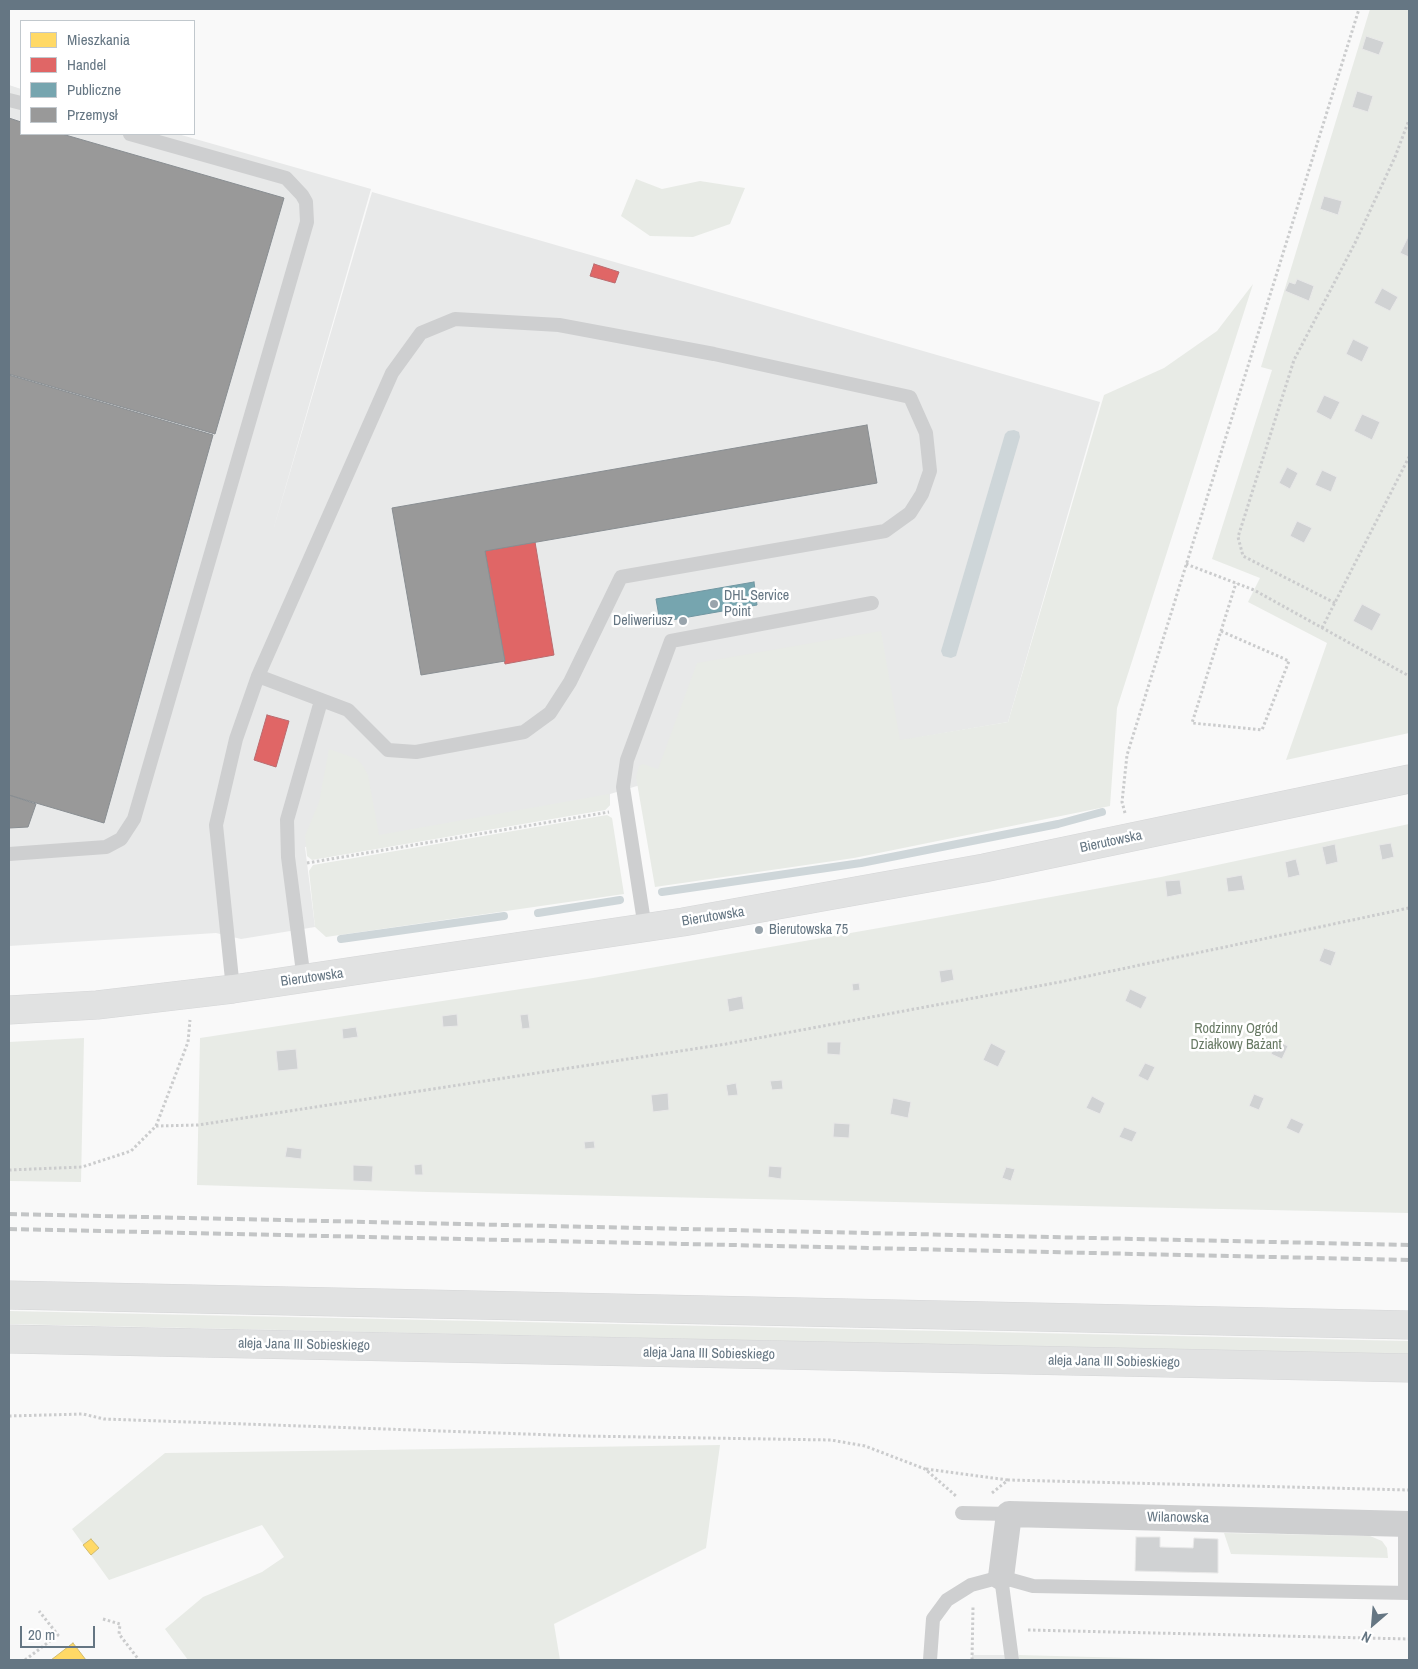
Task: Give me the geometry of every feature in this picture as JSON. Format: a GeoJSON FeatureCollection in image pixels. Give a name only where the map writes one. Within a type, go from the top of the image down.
{"type":"FeatureCollection","features":[{"type":"Feature","properties":{"kind":"main road","name":"Bierutowska"},"geometry":{"type":"LineString","coordinates":[[9,1010],[97,1005],[188,995],[304,980],[645,928],[946,875],[1133,838],[1409,779]]}},
{"type":"Feature","properties":{"kind":"main road"},"geometry":{"type":"LineString","coordinates":[[9,1295],[1409,1325]]}},
{"type":"Feature","properties":{"kind":"main road","name":"aleja Jana III Sobieskiego"},"geometry":{"type":"LineString","coordinates":[[9,1338],[1409,1368]]}},
{"type":"Feature","properties":{"kind":"street","name":"Wilanowska"},"geometry":{"type":"LineString","coordinates":[[996,1514],[1407,1524]]}},
{"type":"Feature","properties":{"kind":"street"},"geometry":{"type":"LineString","coordinates":[[996,1514],[1001,1576]]}},
{"type":"Feature","properties":{"kind":"lane"},"geometry":{"type":"LineString","coordinates":[[9,854],[106,847],[121,838],[134,819],[307,222],[308,211],[306,202],[286,178],[134,135]]}},
{"type":"Feature","properties":{"kind":"lane"},"geometry":{"type":"LineString","coordinates":[[233,989],[216,825],[236,739],[258,676],[392,373],[420,333],[455,319],[559,325],[714,354],[910,397],[926,432],[930,471],[922,494],[910,513],[885,531],[621,577],[570,682],[550,713],[524,732],[416,752],[388,750],[348,710],[258,676]]}},
{"type":"Feature","properties":{"kind":"lane"},"geometry":{"type":"LineString","coordinates":[[645,928],[623,787],[627,760],[670,641],[872,603]]}},
{"type":"Feature","properties":{"kind":"lane"},"geometry":{"type":"LineString","coordinates":[[304,980],[289,866],[287,820],[321,701]]}},
{"type":"Feature","properties":{"kind":"lane"},"geometry":{"type":"LineString","coordinates":[[962,1513],[996,1514]]}},
{"type":"Feature","properties":{"kind":"lane"},"geometry":{"type":"LineString","coordinates":[[930,1660],[933,1619],[948,1600],[971,1586],[1001,1576],[1033,1586],[1407,1593],[1407,1524]]}},
{"type":"Feature","properties":{"kind":"lane"},"geometry":{"type":"LineString","coordinates":[[1001,1576],[1012,1660]]}},
{"type":"Feature","properties":{"kind":"path"},"geometry":{"type":"LineString","coordinates":[[1133,838],[1122,802],[1127,755],[1359,9]]}},
{"type":"Feature","properties":{"kind":"path"},"geometry":{"type":"LineString","coordinates":[[1334,603],[1243,556],[1238,537],[1294,360],[1355,242],[1395,157],[1409,120]]}},
{"type":"Feature","properties":{"kind":"path"},"geometry":{"type":"LineString","coordinates":[[1322,628],[1409,457]]}},
{"type":"Feature","properties":{"kind":"path"},"geometry":{"type":"LineString","coordinates":[[1186,564],[1254,590],[1409,676]]}},
{"type":"Feature","properties":{"kind":"path"},"geometry":{"type":"LineString","coordinates":[[1221,631],[1290,661],[1262,730],[1192,723],[1236,583]]}},
{"type":"Feature","properties":{"kind":"path"},"geometry":{"type":"LineString","coordinates":[[289,866],[627,809]]}},
{"type":"Feature","properties":{"kind":"path"},"geometry":{"type":"LineString","coordinates":[[156,1126],[198,1125],[726,1044],[1050,984],[1409,908]]}},
{"type":"Feature","properties":{"kind":"path"},"geometry":{"type":"LineString","coordinates":[[9,1170],[82,1167],[131,1151],[156,1126],[188,1042],[190,1027],[188,995]]}},
{"type":"Feature","properties":{"kind":"path"},"geometry":{"type":"LineString","coordinates":[[9,1416],[83,1414],[104,1419],[124,1420],[582,1436],[831,1440],[865,1446],[925,1469],[1008,1480],[1409,1490]]}},
{"type":"Feature","properties":{"kind":"path"},"geometry":{"type":"LineString","coordinates":[[925,1469],[955,1494],[962,1513]]}},
{"type":"Feature","properties":{"kind":"path"},"geometry":{"type":"LineString","coordinates":[[996,1514],[984,1498],[1008,1480]]}},
{"type":"Feature","properties":{"kind":"path"},"geometry":{"type":"LineString","coordinates":[[972,1660],[973,1604]]}},
{"type":"Feature","properties":{"kind":"path"},"geometry":{"type":"LineString","coordinates":[[24,1660],[58,1635],[39,1611]]}},
{"type":"Feature","properties":{"kind":"path"},"geometry":{"type":"LineString","coordinates":[[103,1619],[120,1624],[119,1634],[138,1660]]}},
{"type":"Feature","properties":{"kind":"path"},"geometry":{"type":"LineString","coordinates":[[1007,1629],[1409,1639]]}},
{"type":"Feature","properties":{"kind":"shaded area"},"geometry":{"type":"Polygon","coordinates":[[[9,85],[20,89],[20,135],[182,135],[371,189],[272,534],[372,192],[1100,402],[1008,722],[637,786],[610,794],[610,805],[605,810],[305,847],[315,927],[241,939],[216,933],[9,946],[9,85]]]}},
{"type":"Feature","properties":{"kind":"shaded area"},"geometry":{"type":"Polygon","coordinates":[[[1014,430],[1019,432],[1020,437],[956,656],[951,658],[943,656],[941,651],[1005,434],[1008,431],[1014,430]]]}},
{"type":"Feature","properties":{"kind":"shaded area"},"geometry":{"type":"Polygon","coordinates":[[[972,1655],[1018,1655],[1019,1660],[972,1660],[972,1655]]]}},
{"type":"Feature","properties":{"kind":"green space"},"geometry":{"type":"Polygon","coordinates":[[[1370,9],[1409,9],[1409,733],[1286,760],[1327,643],[1248,602],[1260,578],[1212,559],[1272,370],[1261,367],[1370,9]]]}},
{"type":"Feature","properties":{"kind":"green space"},"geometry":{"type":"Polygon","coordinates":[[[636,179],[662,189],[700,181],[745,188],[730,224],[693,237],[650,236],[621,216],[636,179]]]}},
{"type":"Feature","properties":{"kind":"green space"},"geometry":{"type":"Polygon","coordinates":[[[1253,284],[1117,708],[1110,806],[854,858],[655,887],[636,777],[639,766],[643,764],[658,769],[697,663],[881,631],[900,740],[1008,722],[1104,395],[1164,368],[1217,331],[1253,284]]]}},
{"type":"Feature","properties":{"kind":"green space"},"geometry":{"type":"Polygon","coordinates":[[[329,749],[357,759],[363,766],[368,775],[379,835],[609,794],[610,805],[605,810],[312,860],[307,856],[305,836],[319,802],[329,749]]]}},
{"type":"Feature","properties":{"kind":"green space"},"geometry":{"type":"Polygon","coordinates":[[[607,815],[612,818],[624,894],[326,937],[315,927],[309,871],[313,865],[607,815]]]}},
{"type":"Feature","properties":{"kind":"green space","name":"Rodzinny Ogród Działkowy Bażant"},"geometry":{"type":"Polygon","coordinates":[[[1409,824],[1409,1213],[428,1192],[197,1185],[200,1038],[593,978],[919,921],[1161,877],[1409,824]]]}},
{"type":"Feature","properties":{"kind":"green space"},"geometry":{"type":"Polygon","coordinates":[[[84,1038],[81,1182],[9,1181],[9,1042],[84,1038]]]}},
{"type":"Feature","properties":{"kind":"green space"},"geometry":{"type":"Polygon","coordinates":[[[9,1311],[1409,1341],[1409,1355],[9,1324],[9,1311]]]}},
{"type":"Feature","properties":{"kind":"green space"},"geometry":{"type":"Polygon","coordinates":[[[720,1445],[706,1548],[554,1624],[560,1660],[188,1660],[165,1629],[203,1597],[262,1572],[284,1557],[262,1525],[109,1580],[72,1529],[165,1453],[720,1445]]]}},
{"type":"Feature","properties":{"kind":"green space"},"geometry":{"type":"Polygon","coordinates":[[[1224,1533],[1370,1536],[1382,1541],[1387,1548],[1388,1558],[1231,1554],[1224,1533]]]}},
{"type":"Feature","properties":{"kind":"green space"},"geometry":{"type":"Polygon","coordinates":[[[1019,1655],[1204,1660],[1019,1660],[1019,1655]]]}},
{"type":"Feature","properties":{"kind":"building: Mieszkania"},"geometry":{"type":"Polygon","coordinates":[[[91,1539],[99,1548],[91,1555],[83,1545],[91,1539]]]}},
{"type":"Feature","properties":{"kind":"building: Mieszkania"},"geometry":{"type":"Polygon","coordinates":[[[73,1643],[86,1660],[51,1660],[73,1643]]]}},
{"type":"Feature","properties":{"kind":"building: Handel"},"geometry":{"type":"Polygon","coordinates":[[[594,264],[619,272],[615,283],[590,276],[594,264]]]}},
{"type":"Feature","properties":{"kind":"building: Handel"},"geometry":{"type":"Polygon","coordinates":[[[535,542],[554,655],[505,664],[485,551],[535,542]]]}},
{"type":"Feature","properties":{"kind":"building: Handel"},"geometry":{"type":"Polygon","coordinates":[[[267,715],[289,721],[276,767],[254,760],[267,715]]]}},
{"type":"Feature","properties":{"kind":"building: Publiczne"},"geometry":{"type":"Polygon","coordinates":[[[754,582],[757,605],[660,622],[656,599],[754,582]]]}},
{"type":"Feature","properties":{"kind":"building: Przemysł"},"geometry":{"type":"Polygon","coordinates":[[[9,118],[20,122],[20,135],[65,135],[284,198],[215,434],[9,374],[9,118]]]}},
{"type":"Feature","properties":{"kind":"building: Przemysł"},"geometry":{"type":"Polygon","coordinates":[[[9,375],[213,435],[104,823],[9,795],[9,375]]]}},
{"type":"Feature","properties":{"kind":"building: Przemysł"},"geometry":{"type":"Polygon","coordinates":[[[867,425],[877,483],[485,551],[505,661],[421,675],[392,508],[867,425]]]}},
{"type":"Feature","properties":{"kind":"building: Przemysł"},"geometry":{"type":"Polygon","coordinates":[[[9,795],[36,804],[28,827],[9,828],[9,795]]]}},
{"type":"Feature","properties":{"kind":"building: Inne"},"geometry":{"type":"Polygon","coordinates":[[[1366,36],[1384,42],[1379,55],[1362,49],[1366,36]]]}},
{"type":"Feature","properties":{"kind":"building: Inne"},"geometry":{"type":"Polygon","coordinates":[[[1357,91],[1373,96],[1368,112],[1352,107],[1357,91]]]}},
{"type":"Feature","properties":{"kind":"building: Inne"},"geometry":{"type":"Polygon","coordinates":[[[1324,196],[1342,201],[1338,215],[1320,209],[1324,196]]]}},
{"type":"Feature","properties":{"kind":"building: Inne"},"geometry":{"type":"Polygon","coordinates":[[[1409,235],[1409,257],[1400,253],[1409,235]]]}},
{"type":"Feature","properties":{"kind":"building: Inne"},"geometry":{"type":"Polygon","coordinates":[[[1297,279],[1314,286],[1309,301],[1285,291],[1289,282],[1295,284],[1297,279]]]}},
{"type":"Feature","properties":{"kind":"building: Inne"},"geometry":{"type":"Polygon","coordinates":[[[1382,288],[1398,297],[1390,311],[1374,303],[1382,288]]]}},
{"type":"Feature","properties":{"kind":"building: Inne"},"geometry":{"type":"Polygon","coordinates":[[[1353,339],[1369,347],[1362,362],[1346,354],[1353,339]]]}},
{"type":"Feature","properties":{"kind":"building: Inne"},"geometry":{"type":"Polygon","coordinates":[[[1324,395],[1340,402],[1331,420],[1316,412],[1324,395]]]}},
{"type":"Feature","properties":{"kind":"building: Inne"},"geometry":{"type":"Polygon","coordinates":[[[1362,414],[1380,422],[1372,440],[1354,431],[1362,414]]]}},
{"type":"Feature","properties":{"kind":"building: Inne"},"geometry":{"type":"Polygon","coordinates":[[[1287,467],[1298,473],[1290,489],[1279,483],[1287,467]]]}},
{"type":"Feature","properties":{"kind":"building: Inne"},"geometry":{"type":"Polygon","coordinates":[[[1322,470],[1337,477],[1331,492],[1315,485],[1322,470]]]}},
{"type":"Feature","properties":{"kind":"building: Inne"},"geometry":{"type":"Polygon","coordinates":[[[1297,521],[1312,528],[1304,543],[1290,536],[1297,521]]]}},
{"type":"Feature","properties":{"kind":"building: Inne"},"geometry":{"type":"Polygon","coordinates":[[[1362,604],[1381,614],[1372,631],[1353,621],[1362,604]]]}},
{"type":"Feature","properties":{"kind":"building: Inne"},"geometry":{"type":"Polygon","coordinates":[[[1391,843],[1394,857],[1382,860],[1379,845],[1391,843]]]}},
{"type":"Feature","properties":{"kind":"building: Inne"},"geometry":{"type":"Polygon","coordinates":[[[1335,844],[1338,862],[1326,865],[1322,847],[1335,844]]]}},
{"type":"Feature","properties":{"kind":"building: Inne"},"geometry":{"type":"Polygon","coordinates":[[[1296,859],[1300,875],[1288,878],[1285,862],[1296,859]]]}},
{"type":"Feature","properties":{"kind":"building: Inne"},"geometry":{"type":"Polygon","coordinates":[[[1242,875],[1245,890],[1228,892],[1226,878],[1242,875]]]}},
{"type":"Feature","properties":{"kind":"building: Inne"},"geometry":{"type":"Polygon","coordinates":[[[1180,880],[1182,894],[1167,897],[1165,881],[1180,880]]]}},
{"type":"Feature","properties":{"kind":"building: Inne"},"geometry":{"type":"Polygon","coordinates":[[[1324,948],[1336,952],[1331,966],[1319,961],[1324,948]]]}},
{"type":"Feature","properties":{"kind":"building: Inne"},"geometry":{"type":"Polygon","coordinates":[[[952,969],[954,980],[941,983],[939,971],[952,969]]]}},
{"type":"Feature","properties":{"kind":"building: Inne"},"geometry":{"type":"Polygon","coordinates":[[[859,983],[860,990],[853,991],[852,984],[859,983]]]}},
{"type":"Feature","properties":{"kind":"building: Inne"},"geometry":{"type":"Polygon","coordinates":[[[1130,989],[1147,997],[1141,1009],[1125,1001],[1130,989]]]}},
{"type":"Feature","properties":{"kind":"building: Inne"},"geometry":{"type":"Polygon","coordinates":[[[742,996],[744,1009],[729,1012],[727,999],[742,996]]]}},
{"type":"Feature","properties":{"kind":"building: Inne"},"geometry":{"type":"Polygon","coordinates":[[[457,1014],[458,1026],[443,1027],[442,1016],[457,1014]]]}},
{"type":"Feature","properties":{"kind":"building: Inne"},"geometry":{"type":"Polygon","coordinates":[[[528,1014],[530,1028],[522,1029],[520,1015],[528,1014]]]}},
{"type":"Feature","properties":{"kind":"building: Inne"},"geometry":{"type":"Polygon","coordinates":[[[356,1027],[358,1037],[343,1039],[342,1029],[356,1027]]]}},
{"type":"Feature","properties":{"kind":"building: Inne"},"geometry":{"type":"Polygon","coordinates":[[[1277,1041],[1288,1046],[1282,1059],[1271,1054],[1277,1041]]]}},
{"type":"Feature","properties":{"kind":"building: Inne"},"geometry":{"type":"Polygon","coordinates":[[[827,1042],[841,1042],[840,1055],[827,1054],[827,1042]]]}},
{"type":"Feature","properties":{"kind":"building: Inne"},"geometry":{"type":"Polygon","coordinates":[[[991,1043],[1006,1051],[998,1067],[983,1060],[991,1043]]]}},
{"type":"Feature","properties":{"kind":"building: Inne"},"geometry":{"type":"Polygon","coordinates":[[[296,1049],[298,1069],[278,1071],[276,1051],[296,1049]]]}},
{"type":"Feature","properties":{"kind":"building: Inne"},"geometry":{"type":"Polygon","coordinates":[[[1145,1063],[1155,1067],[1148,1081],[1138,1076],[1145,1063]]]}},
{"type":"Feature","properties":{"kind":"building: Inne"},"geometry":{"type":"Polygon","coordinates":[[[782,1080],[783,1089],[772,1090],[770,1081],[782,1080]]]}},
{"type":"Feature","properties":{"kind":"building: Inne"},"geometry":{"type":"Polygon","coordinates":[[[736,1083],[738,1095],[728,1096],[726,1085],[736,1083]]]}},
{"type":"Feature","properties":{"kind":"building: Inne"},"geometry":{"type":"Polygon","coordinates":[[[668,1093],[669,1110],[653,1112],[651,1095],[668,1093]]]}},
{"type":"Feature","properties":{"kind":"building: Inne"},"geometry":{"type":"Polygon","coordinates":[[[1254,1094],[1264,1098],[1259,1110],[1249,1106],[1254,1094]]]}},
{"type":"Feature","properties":{"kind":"building: Inne"},"geometry":{"type":"Polygon","coordinates":[[[1092,1096],[1105,1103],[1100,1114],[1086,1108],[1092,1096]]]}},
{"type":"Feature","properties":{"kind":"building: Inne"},"geometry":{"type":"Polygon","coordinates":[[[893,1098],[911,1102],[908,1118],[890,1114],[893,1098]]]}},
{"type":"Feature","properties":{"kind":"building: Inne"},"geometry":{"type":"Polygon","coordinates":[[[1291,1118],[1304,1124],[1299,1134],[1286,1128],[1291,1118]]]}},
{"type":"Feature","properties":{"kind":"building: Inne"},"geometry":{"type":"Polygon","coordinates":[[[834,1123],[850,1124],[849,1138],[833,1137],[834,1123]]]}},
{"type":"Feature","properties":{"kind":"building: Inne"},"geometry":{"type":"Polygon","coordinates":[[[1124,1127],[1137,1132],[1132,1142],[1119,1137],[1124,1127]]]}},
{"type":"Feature","properties":{"kind":"building: Inne"},"geometry":{"type":"Polygon","coordinates":[[[594,1141],[595,1148],[585,1149],[584,1142],[594,1141]]]}},
{"type":"Feature","properties":{"kind":"building: Inne"},"geometry":{"type":"Polygon","coordinates":[[[287,1147],[302,1149],[301,1159],[285,1157],[287,1147]]]}},
{"type":"Feature","properties":{"kind":"building: Inne"},"geometry":{"type":"Polygon","coordinates":[[[422,1164],[423,1175],[415,1175],[414,1165],[422,1164]]]}},
{"type":"Feature","properties":{"kind":"building: Inne"},"geometry":{"type":"Polygon","coordinates":[[[353,1165],[373,1166],[372,1182],[353,1181],[353,1165]]]}},
{"type":"Feature","properties":{"kind":"building: Inne"},"geometry":{"type":"Polygon","coordinates":[[[769,1166],[782,1167],[781,1179],[768,1177],[769,1166]]]}},
{"type":"Feature","properties":{"kind":"building: Inne"},"geometry":{"type":"Polygon","coordinates":[[[1006,1167],[1015,1169],[1011,1181],[1002,1178],[1006,1167]]]}},
{"type":"Feature","properties":{"kind":"building: Inne"},"geometry":{"type":"Polygon","coordinates":[[[1136,1537],[1160,1537],[1160,1547],[1193,1548],[1194,1538],[1218,1539],[1218,1573],[1135,1571],[1136,1537]]]}},
{"type":"Feature","properties":{"kind":"waterway"},"geometry":{"type":"LineString","coordinates":[[662,892],[861,863],[1058,824],[1102,812]]}},
{"type":"Feature","properties":{"kind":"waterway"},"geometry":{"type":"LineString","coordinates":[[538,913],[620,900]]}},
{"type":"Feature","properties":{"kind":"waterway"},"geometry":{"type":"LineString","coordinates":[[341,939],[504,916]]}},
{"type":"Feature","properties":{"kind":"railway"},"geometry":{"type":"LineString","coordinates":[[9,1214],[1409,1245]]}},
{"type":"Feature","properties":{"kind":"railway"},"geometry":{"type":"LineString","coordinates":[[9,1229],[1409,1260]]}},
{"type":"Feature","properties":{"kind":"place","name":"DHL Service Point"},"geometry":{"type":"Point","coordinates":[714,604]}},
{"type":"Feature","properties":{"kind":"place","name":"Deliweriusz"},"geometry":{"type":"Point","coordinates":[683,621]}},
{"type":"Feature","properties":{"kind":"place","name":"Bierutowska 75"},"geometry":{"type":"Point","coordinates":[759,930]}}]}
